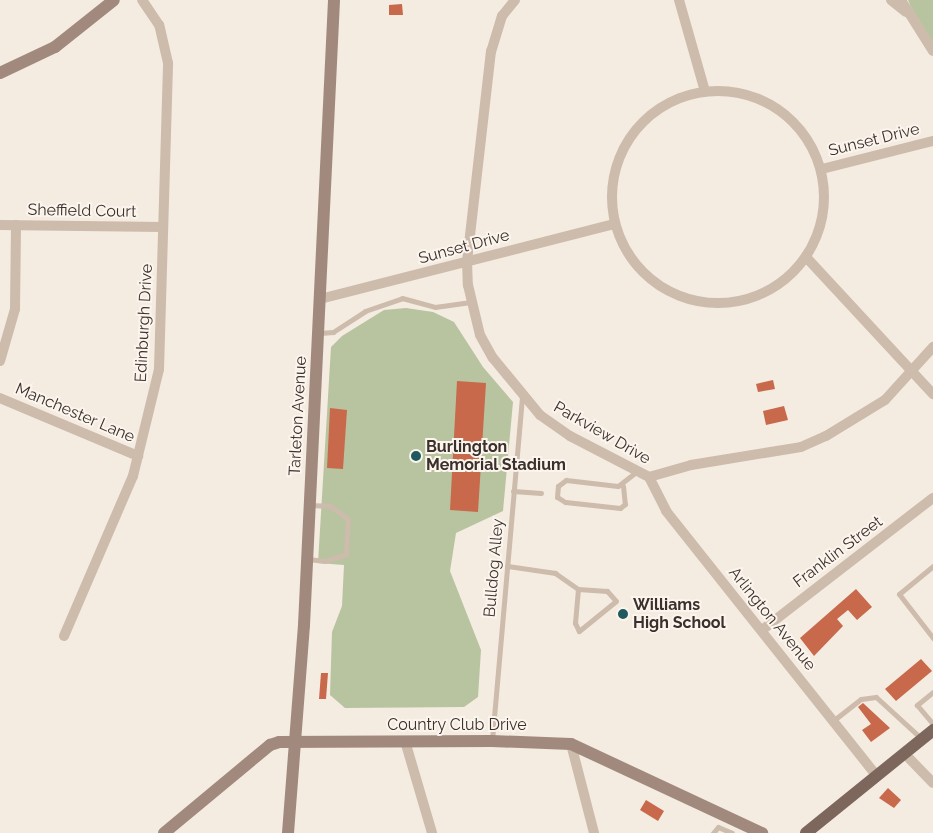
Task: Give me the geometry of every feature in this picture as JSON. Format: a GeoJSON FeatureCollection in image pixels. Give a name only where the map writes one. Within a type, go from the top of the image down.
{"type":"FeatureCollection","features":[{"type":"Feature","properties":{"kind":"main road"},"geometry":{"type":"LineString","coordinates":[[806,833],[933,730]]}},
{"type":"Feature","properties":{"kind":"street"},"geometry":{"type":"LineString","coordinates":[[0,74],[55,47],[114,0]]}},
{"type":"Feature","properties":{"kind":"street","name":"Edinburgh Drive"},"geometry":{"type":"LineString","coordinates":[[64,636],[134,476],[138,456],[146,436],[160,369],[168,63],[159,25],[142,0]]}},
{"type":"Feature","properties":{"kind":"street","name":"Tarleton Avenue"},"geometry":{"type":"LineString","coordinates":[[288,833],[292,742],[310,505],[334,0]]}},
{"type":"Feature","properties":{"kind":"street","name":"Parkview Drive"},"geometry":{"type":"LineString","coordinates":[[515,0],[502,16],[492,44],[467,262],[471,302],[484,343],[522,398],[570,436],[649,477],[691,465],[800,447],[867,413],[913,372],[933,347]]}},
{"type":"Feature","properties":{"kind":"street"},"geometry":{"type":"LineString","coordinates":[[679,0],[705,91]]}},
{"type":"Feature","properties":{"kind":"street"},"geometry":{"type":"LineString","coordinates":[[891,0],[907,13]]}},
{"type":"Feature","properties":{"kind":"street"},"geometry":{"type":"LineString","coordinates":[[901,0],[907,13],[933,51]]}},
{"type":"Feature","properties":{"kind":"street"},"geometry":{"type":"LineString","coordinates":[[705,91],[755,97],[785,113],[808,138],[822,169],[824,215],[806,257],[783,282],[753,297],[702,302],[663,288],[647,276],[626,249],[615,224],[612,206],[615,170],[630,138],[641,123],[670,102],[705,91]]}},
{"type":"Feature","properties":{"kind":"street","name":"Sunset Drive"},"geometry":{"type":"LineString","coordinates":[[822,169],[933,141]]}},
{"type":"Feature","properties":{"kind":"street","name":"Sunset Drive"},"geometry":{"type":"LineString","coordinates":[[320,299],[615,224]]}},
{"type":"Feature","properties":{"kind":"street","name":"Sheffield Court"},"geometry":{"type":"LineString","coordinates":[[0,225],[163,227]]}},
{"type":"Feature","properties":{"kind":"street"},"geometry":{"type":"LineString","coordinates":[[0,360],[14,308],[16,225]]}},
{"type":"Feature","properties":{"kind":"street"},"geometry":{"type":"LineString","coordinates":[[806,257],[933,394]]}},
{"type":"Feature","properties":{"kind":"street","name":"Manchester Lane"},"geometry":{"type":"LineString","coordinates":[[0,398],[138,456]]}},
{"type":"Feature","properties":{"kind":"street","name":"Arlington Avenue"},"geometry":{"type":"LineString","coordinates":[[649,477],[666,511],[877,776]]}},
{"type":"Feature","properties":{"kind":"street","name":"Franklin Street"},"geometry":{"type":"LineString","coordinates":[[762,630],[933,498]]}},
{"type":"Feature","properties":{"kind":"street"},"geometry":{"type":"LineString","coordinates":[[405,741],[432,833]]}},
{"type":"Feature","properties":{"kind":"street","name":"Country Club Drive"},"geometry":{"type":"LineString","coordinates":[[164,833],[270,744],[292,742],[405,741],[492,741],[571,744],[724,815],[735,829],[757,832]]}},
{"type":"Feature","properties":{"kind":"street"},"geometry":{"type":"LineString","coordinates":[[571,744],[594,833]]}},
{"type":"Feature","properties":{"kind":"street"},"geometry":{"type":"LineString","coordinates":[[904,754],[933,783]]}},
{"type":"Feature","properties":{"kind":"lane"},"geometry":{"type":"LineString","coordinates":[[319,333],[333,332],[364,311],[402,298],[434,307],[471,302]]}},
{"type":"Feature","properties":{"kind":"lane","name":"Bulldog Alley"},"geometry":{"type":"LineString","coordinates":[[492,741],[522,398]]}},
{"type":"Feature","properties":{"kind":"lane"},"geometry":{"type":"LineString","coordinates":[[623,486],[566,480],[558,486],[554,494],[565,502],[620,508],[625,504],[623,486],[637,471]]}},
{"type":"Feature","properties":{"kind":"lane"},"geometry":{"type":"LineString","coordinates":[[513,491],[541,493]]}},
{"type":"Feature","properties":{"kind":"lane"},"geometry":{"type":"LineString","coordinates":[[307,559],[325,561],[346,554],[348,519],[330,506],[310,505]]}},
{"type":"Feature","properties":{"kind":"lane"},"geometry":{"type":"LineString","coordinates":[[507,566],[555,573],[578,589],[607,591],[616,600],[579,630],[574,623],[578,589]]}},
{"type":"Feature","properties":{"kind":"lane"},"geometry":{"type":"LineString","coordinates":[[933,566],[899,594],[933,638]]}},
{"type":"Feature","properties":{"kind":"lane"},"geometry":{"type":"LineString","coordinates":[[933,692],[917,705],[933,724]]}},
{"type":"Feature","properties":{"kind":"lane"},"geometry":{"type":"LineString","coordinates":[[834,720],[861,698],[876,696],[922,740]]}},
{"type":"Feature","properties":{"kind":"lane"},"geometry":{"type":"LineString","coordinates":[[713,833],[724,815]]}},
{"type":"Feature","properties":{"kind":"lane"},"geometry":{"type":"LineString","coordinates":[[718,827],[735,829]]}},
{"type":"Feature","properties":{"kind":"green space"},"geometry":{"type":"Polygon","coordinates":[[[908,0],[933,0],[933,43],[911,7],[908,0]]]}},
{"type":"Feature","properties":{"kind":"green space","name":"Burlington Memorial Stadium"},"geometry":{"type":"Polygon","coordinates":[[[406,308],[433,312],[454,322],[483,367],[513,402],[503,511],[456,533],[450,571],[481,650],[478,697],[464,707],[345,708],[330,695],[332,632],[342,606],[344,565],[318,563],[331,347],[342,336],[384,310],[406,308]]]}},
{"type":"Feature","properties":{"kind":"building"},"geometry":{"type":"Polygon","coordinates":[[[402,4],[403,15],[389,15],[389,5],[402,4]]]}},
{"type":"Feature","properties":{"kind":"building"},"geometry":{"type":"Polygon","coordinates":[[[773,380],[775,389],[758,392],[756,384],[773,380]]]}},
{"type":"Feature","properties":{"kind":"building"},"geometry":{"type":"Polygon","coordinates":[[[457,381],[486,383],[478,512],[450,510],[457,381]]]}},
{"type":"Feature","properties":{"kind":"building"},"geometry":{"type":"Polygon","coordinates":[[[784,406],[788,420],[766,425],[763,411],[784,406]]]}},
{"type":"Feature","properties":{"kind":"building"},"geometry":{"type":"Polygon","coordinates":[[[330,408],[347,410],[343,469],[327,468],[330,408]]]}},
{"type":"Feature","properties":{"kind":"building"},"geometry":{"type":"Polygon","coordinates":[[[856,589],[872,607],[857,620],[848,610],[837,619],[843,626],[814,656],[800,638],[856,589]]]}},
{"type":"Feature","properties":{"kind":"building"},"geometry":{"type":"Polygon","coordinates":[[[921,659],[932,671],[896,701],[885,689],[921,659]]]}},
{"type":"Feature","properties":{"kind":"building"},"geometry":{"type":"Polygon","coordinates":[[[321,673],[328,673],[326,699],[319,699],[321,673]]]}},
{"type":"Feature","properties":{"kind":"building"},"geometry":{"type":"Polygon","coordinates":[[[863,703],[890,728],[871,742],[862,730],[871,724],[858,707],[863,703]]]}},
{"type":"Feature","properties":{"kind":"building"},"geometry":{"type":"Polygon","coordinates":[[[888,788],[901,800],[894,808],[879,798],[888,788]]]}},
{"type":"Feature","properties":{"kind":"building"},"geometry":{"type":"Polygon","coordinates":[[[646,800],[664,811],[658,821],[640,810],[646,800]]]}},
{"type":"Feature","properties":{"kind":"place","name":"Burlington Memorial Stadium"},"geometry":{"type":"Point","coordinates":[416,456]}},
{"type":"Feature","properties":{"kind":"place","name":"Williams High School"},"geometry":{"type":"Point","coordinates":[623,614]}}]}
